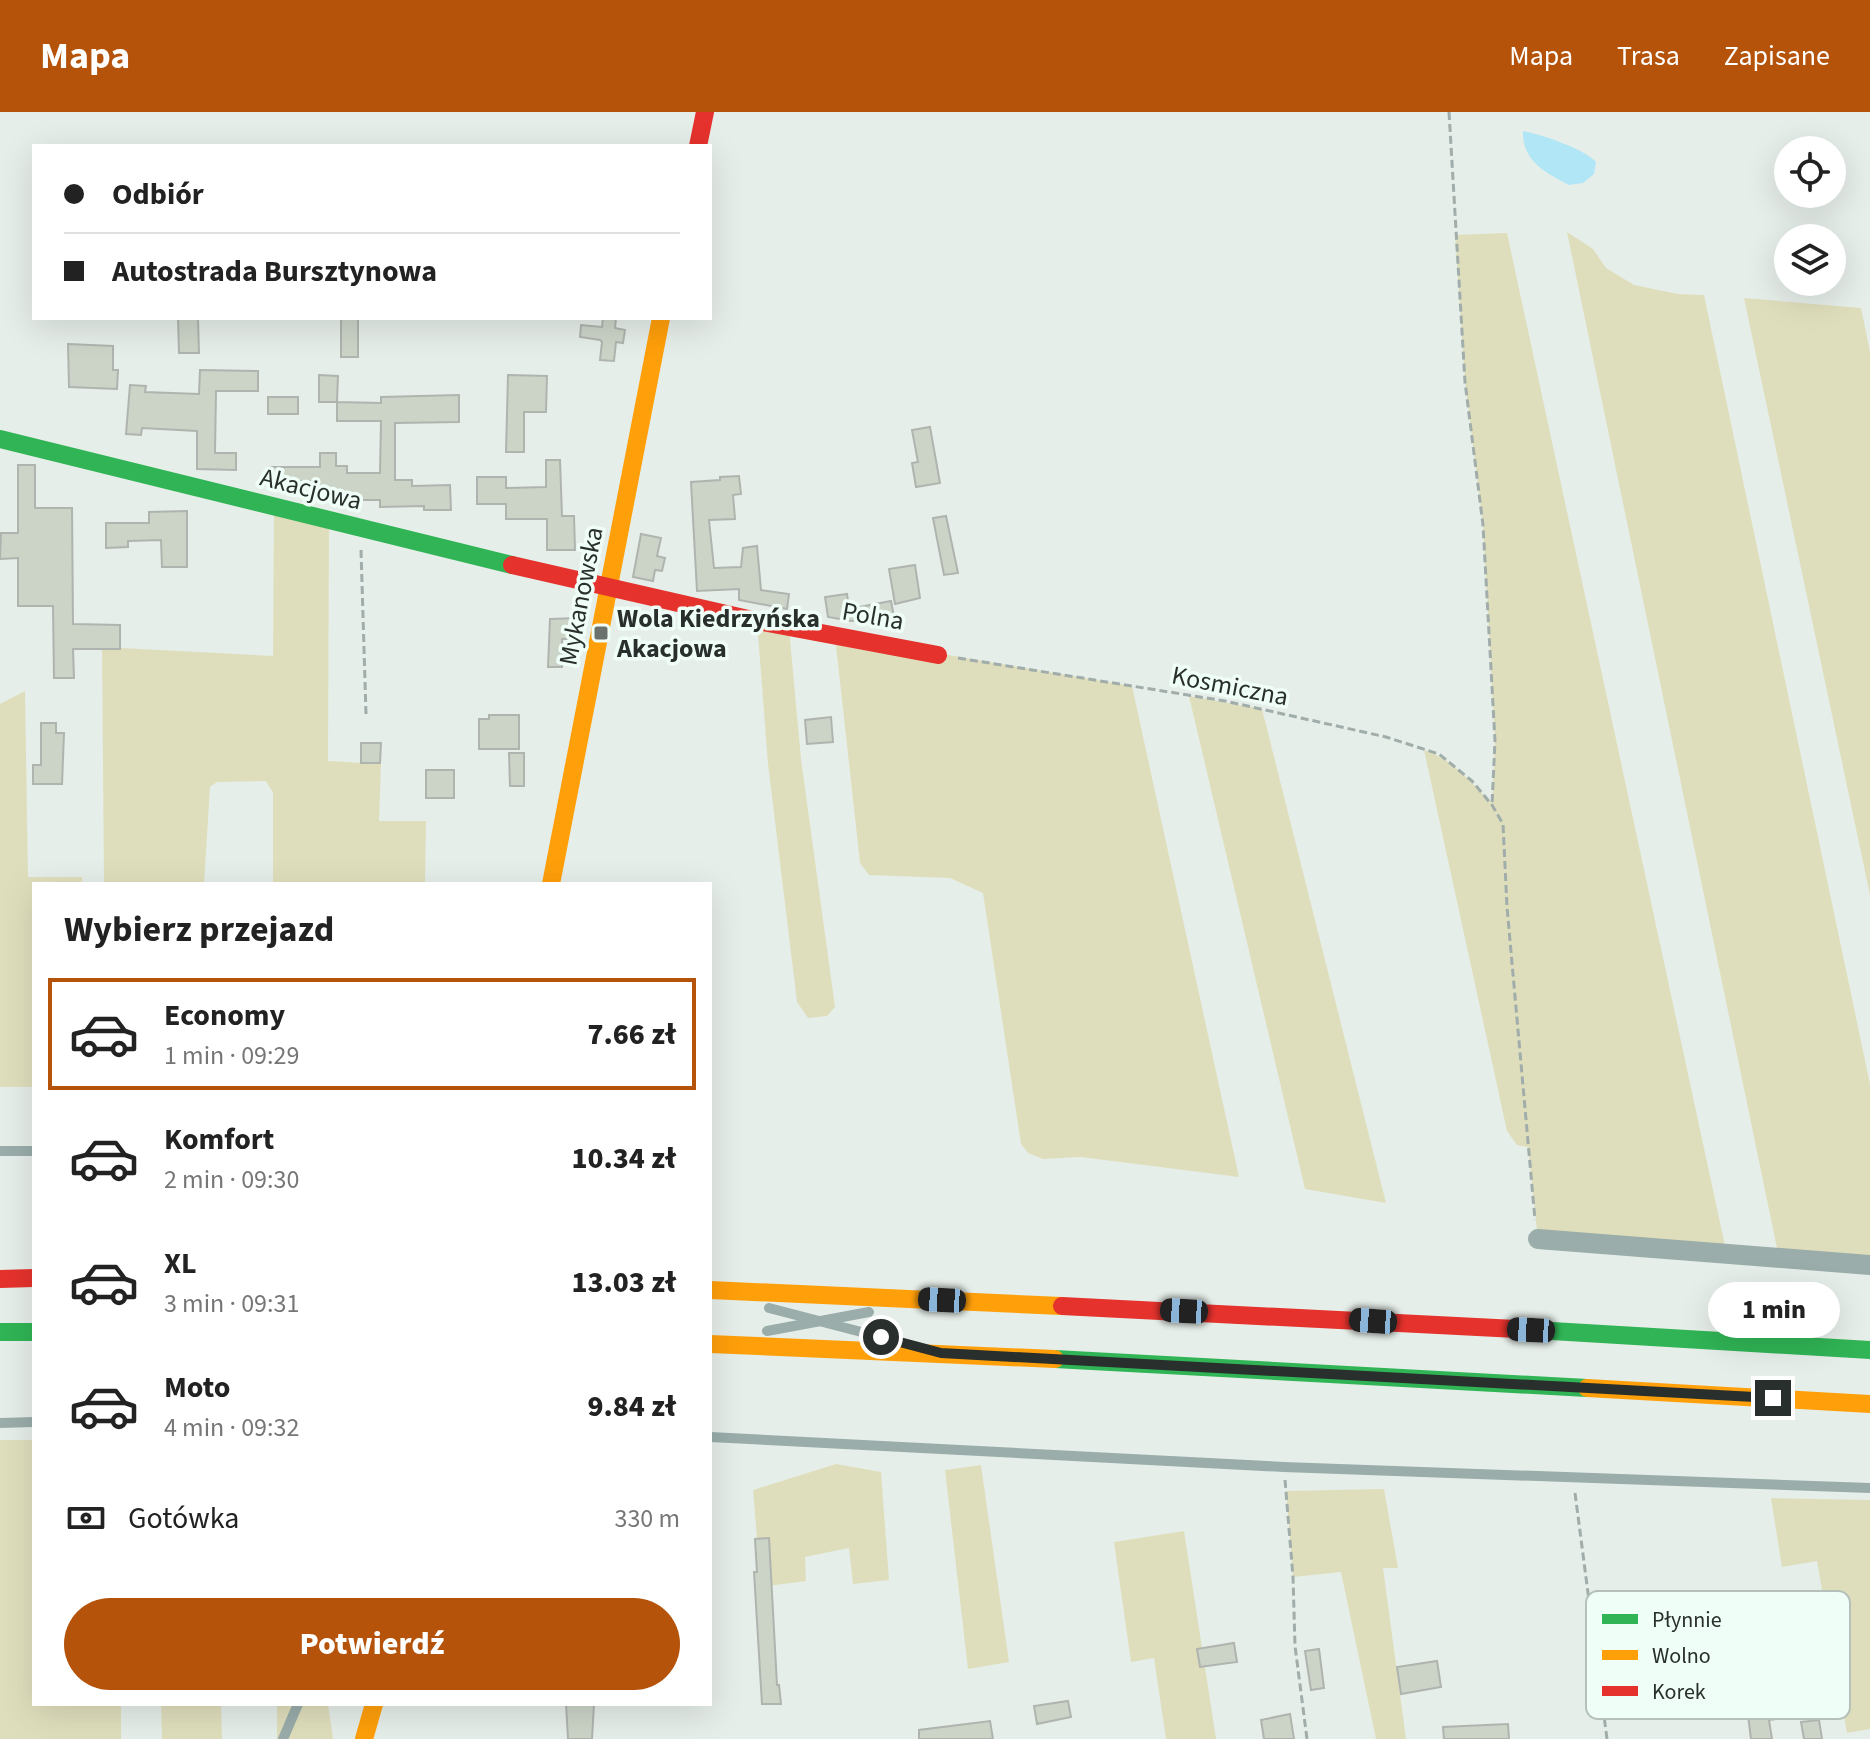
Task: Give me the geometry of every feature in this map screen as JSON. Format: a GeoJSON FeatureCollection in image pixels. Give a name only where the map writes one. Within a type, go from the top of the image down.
{"type":"FeatureCollection","features":[{"type":"Feature","properties":{"kind":"main road"},"geometry":{"type":"LineString","coordinates":[[698,144],[705,112]]}},
{"type":"Feature","properties":{"kind":"main road","name":"Mykanowska"},"geometry":{"type":"LineString","coordinates":[[551,882],[661,320]]}},
{"type":"Feature","properties":{"kind":"main road","name":"Akacjowa"},"geometry":{"type":"LineString","coordinates":[[0,439],[609,589]]}},
{"type":"Feature","properties":{"kind":"main road","name":"Polna"},"geometry":{"type":"LineString","coordinates":[[609,589],[938,655]]}},
{"type":"Feature","properties":{"kind":"main road"},"geometry":{"type":"LineString","coordinates":[[0,1279],[32,1278]]}},
{"type":"Feature","properties":{"kind":"main road"},"geometry":{"type":"LineString","coordinates":[[712,1292],[1347,1319],[1870,1350]]}},
{"type":"Feature","properties":{"kind":"main road"},"geometry":{"type":"LineString","coordinates":[[0,1332],[32,1332]]}},
{"type":"Feature","properties":{"kind":"main road"},"geometry":{"type":"LineString","coordinates":[[712,1342],[1422,1377],[1870,1404]]}},
{"type":"Feature","properties":{"kind":"main road"},"geometry":{"type":"LineString","coordinates":[[364,1739],[373,1706]]}},
{"type":"Feature","properties":{"kind":"street"},"geometry":{"type":"LineString","coordinates":[[1538,1239],[1870,1265]]}},
{"type":"Feature","properties":{"kind":"lane"},"geometry":{"type":"LineString","coordinates":[[0,1151],[32,1151]]}},
{"type":"Feature","properties":{"kind":"lane"},"geometry":{"type":"LineString","coordinates":[[712,1293],[881,1337]]}},
{"type":"Feature","properties":{"kind":"lane"},"geometry":{"type":"LineString","coordinates":[[712,1342],[942,1300]]}},
{"type":"Feature","properties":{"kind":"lane"},"geometry":{"type":"LineString","coordinates":[[896,1341],[941,1353]]}},
{"type":"Feature","properties":{"kind":"lane"},"geometry":{"type":"LineString","coordinates":[[0,1423],[32,1422]]}},
{"type":"Feature","properties":{"kind":"lane"},"geometry":{"type":"LineString","coordinates":[[712,1437],[1284,1467],[1870,1488]]}},
{"type":"Feature","properties":{"kind":"lane"},"geometry":{"type":"LineString","coordinates":[[283,1739],[297,1706]]}},
{"type":"Feature","properties":{"kind":"path"},"geometry":{"type":"LineString","coordinates":[[1449,112],[1465,382],[1483,525],[1495,741],[1492,805],[1503,824],[1507,907],[1538,1239]]}},
{"type":"Feature","properties":{"kind":"path"},"geometry":{"type":"LineString","coordinates":[[360,528],[366,714]]}},
{"type":"Feature","properties":{"kind":"path","name":"Kosmiczna"},"geometry":{"type":"LineString","coordinates":[[938,655],[1225,701],[1386,737],[1439,754],[1472,781],[1492,805]]}},
{"type":"Feature","properties":{"kind":"path"},"geometry":{"type":"LineString","coordinates":[[1284,1467],[1295,1646],[1307,1739]]}},
{"type":"Feature","properties":{"kind":"path"},"geometry":{"type":"LineString","coordinates":[[1574,1476],[1588,1591]]}},
{"type":"Feature","properties":{"kind":"path"},"geometry":{"type":"LineString","coordinates":[[1604,1719],[1607,1739]]}},
{"type":"Feature","properties":{"kind":"green space"},"geometry":{"type":"Polygon","coordinates":[[[1567,232],[1593,249],[1606,268],[1634,285],[1678,294],[1704,295],[1870,1084],[1870,1265],[1779,1258],[1567,232]]]}},
{"type":"Feature","properties":{"kind":"green space"},"geometry":{"type":"Polygon","coordinates":[[[1507,233],[1727,1255],[1538,1239],[1528,1147],[1517,1145],[1507,1131],[1424,750],[1453,765],[1492,803],[1495,741],[1483,525],[1465,382],[1455,235],[1507,233]]]}},
{"type":"Feature","properties":{"kind":"green space"},"geometry":{"type":"Polygon","coordinates":[[[1744,298],[1861,308],[1870,352],[1870,895],[1744,298]]]}},
{"type":"Feature","properties":{"kind":"green space"},"geometry":{"type":"Polygon","coordinates":[[[274,506],[329,520],[328,761],[381,764],[379,821],[426,821],[425,882],[273,882],[273,793],[266,781],[217,782],[210,787],[204,882],[104,882],[102,647],[273,656],[274,506]]]}},
{"type":"Feature","properties":{"kind":"green space"},"geometry":{"type":"Polygon","coordinates":[[[757,621],[789,628],[801,759],[835,1007],[827,1016],[808,1018],[797,1002],[768,764],[757,621]]]}},
{"type":"Feature","properties":{"kind":"green space"},"geometry":{"type":"Polygon","coordinates":[[[835,636],[1132,686],[1239,1177],[1081,1157],[1043,1159],[1028,1153],[1021,1144],[983,893],[950,878],[869,875],[860,863],[835,636]]]}},
{"type":"Feature","properties":{"kind":"green space"},"geometry":{"type":"Polygon","coordinates":[[[25,691],[28,877],[82,877],[82,882],[32,882],[32,1087],[0,1087],[0,704],[25,691]]]}},
{"type":"Feature","properties":{"kind":"green space"},"geometry":{"type":"Polygon","coordinates":[[[1189,696],[1262,709],[1386,1203],[1305,1189],[1189,696]]]}},
{"type":"Feature","properties":{"kind":"green space"},"geometry":{"type":"Polygon","coordinates":[[[0,1440],[32,1440],[32,1706],[121,1706],[121,1739],[0,1739],[0,1440]]]}},
{"type":"Feature","properties":{"kind":"green space"},"geometry":{"type":"Polygon","coordinates":[[[836,1464],[881,1472],[889,1580],[853,1584],[849,1548],[805,1557],[806,1581],[761,1587],[753,1490],[836,1464]]]}},
{"type":"Feature","properties":{"kind":"green space"},"geometry":{"type":"Polygon","coordinates":[[[981,1465],[1009,1662],[968,1669],[945,1470],[981,1465]]]}},
{"type":"Feature","properties":{"kind":"green space"},"geometry":{"type":"Polygon","coordinates":[[[1384,1489],[1398,1568],[1383,1568],[1406,1739],[1376,1739],[1341,1572],[1293,1577],[1286,1491],[1384,1489]]]}},
{"type":"Feature","properties":{"kind":"green space"},"geometry":{"type":"Polygon","coordinates":[[[1771,1498],[1870,1500],[1870,1729],[1847,1733],[1845,1719],[1850,1719],[1850,1591],[1822,1591],[1817,1561],[1782,1567],[1771,1498]]]}},
{"type":"Feature","properties":{"kind":"green space"},"geometry":{"type":"Polygon","coordinates":[[[1184,1531],[1216,1739],[1166,1739],[1154,1658],[1131,1662],[1114,1542],[1184,1531]]]}},
{"type":"Feature","properties":{"kind":"green space"},"geometry":{"type":"Polygon","coordinates":[[[161,1706],[221,1706],[222,1739],[162,1739],[161,1706]]]}},
{"type":"Feature","properties":{"kind":"green space"},"geometry":{"type":"Polygon","coordinates":[[[277,1706],[328,1706],[333,1739],[277,1739],[277,1706]]]}},
{"type":"Feature","properties":{"kind":"water"},"geometry":{"type":"Polygon","coordinates":[[[1523,131],[1582,152],[1596,162],[1594,174],[1583,183],[1569,185],[1552,175],[1531,158],[1526,150],[1523,131]]]}},
{"type":"Feature","properties":{"kind":"building"},"geometry":{"type":"Polygon","coordinates":[[[178,320],[198,320],[199,353],[179,353],[178,320]]]}},
{"type":"Feature","properties":{"kind":"building"},"geometry":{"type":"Polygon","coordinates":[[[341,320],[358,320],[358,357],[341,357],[341,320]]]}},
{"type":"Feature","properties":{"kind":"building"},"geometry":{"type":"Polygon","coordinates":[[[603,320],[616,320],[615,328],[625,330],[623,343],[616,342],[614,361],[600,360],[600,340],[580,337],[581,325],[602,327],[603,320]]]}},
{"type":"Feature","properties":{"kind":"building"},"geometry":{"type":"Polygon","coordinates":[[[68,344],[113,346],[113,370],[118,370],[117,389],[69,387],[68,344]]]}},
{"type":"Feature","properties":{"kind":"building"},"geometry":{"type":"Polygon","coordinates":[[[200,370],[258,371],[258,391],[216,391],[215,453],[236,453],[236,470],[197,469],[197,431],[142,428],[141,435],[126,434],[130,385],[146,386],[145,392],[199,394],[200,370]]]}},
{"type":"Feature","properties":{"kind":"building"},"geometry":{"type":"Polygon","coordinates":[[[319,375],[338,376],[337,402],[319,402],[319,375]]]}},
{"type":"Feature","properties":{"kind":"building"},"geometry":{"type":"Polygon","coordinates":[[[508,375],[547,376],[546,412],[524,412],[524,452],[506,452],[508,375]]]}},
{"type":"Feature","properties":{"kind":"building"},"geometry":{"type":"Polygon","coordinates":[[[459,395],[459,422],[395,423],[395,480],[412,480],[412,486],[450,485],[451,510],[424,510],[424,506],[380,507],[380,500],[320,500],[320,481],[293,481],[293,486],[268,486],[268,467],[320,467],[320,453],[336,453],[336,466],[347,466],[347,473],[380,473],[381,421],[337,421],[337,402],[381,403],[381,397],[459,395]]]}},
{"type":"Feature","properties":{"kind":"building"},"geometry":{"type":"Polygon","coordinates":[[[268,397],[298,397],[298,414],[268,414],[268,397]]]}},
{"type":"Feature","properties":{"kind":"building"},"geometry":{"type":"Polygon","coordinates":[[[930,427],[940,483],[916,487],[912,463],[918,462],[912,430],[930,427]]]}},
{"type":"Feature","properties":{"kind":"building"},"geometry":{"type":"Polygon","coordinates":[[[546,460],[560,460],[562,516],[574,516],[575,550],[547,550],[547,519],[506,519],[506,504],[477,504],[477,477],[506,477],[506,488],[546,487],[546,460]]]}},
{"type":"Feature","properties":{"kind":"building"},"geometry":{"type":"Polygon","coordinates":[[[18,465],[35,465],[35,508],[72,508],[73,624],[120,625],[120,649],[73,649],[74,678],[54,678],[53,606],[18,606],[18,558],[0,559],[1,533],[18,533],[18,465]]]}},
{"type":"Feature","properties":{"kind":"building"},"geometry":{"type":"Polygon","coordinates":[[[739,476],[741,494],[733,495],[735,519],[709,520],[714,568],[741,567],[743,548],[757,546],[761,590],[789,594],[787,609],[739,600],[739,589],[697,591],[691,482],[739,476]]]}},
{"type":"Feature","properties":{"kind":"building"},"geometry":{"type":"Polygon","coordinates":[[[187,511],[187,567],[162,567],[161,540],[128,541],[128,547],[106,548],[106,523],[149,523],[149,512],[187,511]]]}},
{"type":"Feature","properties":{"kind":"building"},"geometry":{"type":"Polygon","coordinates":[[[946,516],[958,573],[944,575],[933,518],[946,516]]]}},
{"type":"Feature","properties":{"kind":"building"},"geometry":{"type":"Polygon","coordinates":[[[641,534],[661,538],[657,556],[665,558],[662,571],[655,570],[653,581],[633,577],[641,534]]]}},
{"type":"Feature","properties":{"kind":"building"},"geometry":{"type":"Polygon","coordinates":[[[915,565],[920,598],[895,604],[889,569],[915,565]]]}},
{"type":"Feature","properties":{"kind":"building"},"geometry":{"type":"Polygon","coordinates":[[[847,594],[849,609],[891,601],[895,622],[875,626],[871,619],[851,621],[828,617],[825,597],[847,594]]]}},
{"type":"Feature","properties":{"kind":"building"},"geometry":{"type":"Polygon","coordinates":[[[578,618],[578,639],[562,639],[562,667],[548,667],[550,619],[578,618]]]}},
{"type":"Feature","properties":{"kind":"building"},"geometry":{"type":"Polygon","coordinates":[[[489,715],[519,715],[519,749],[479,749],[479,719],[489,719],[489,715]]]}},
{"type":"Feature","properties":{"kind":"building"},"geometry":{"type":"Polygon","coordinates":[[[831,717],[833,742],[807,744],[805,720],[831,717]]]}},
{"type":"Feature","properties":{"kind":"building"},"geometry":{"type":"Polygon","coordinates":[[[41,723],[56,723],[56,733],[64,733],[62,784],[33,784],[33,765],[41,765],[41,723]]]}},
{"type":"Feature","properties":{"kind":"building"},"geometry":{"type":"Polygon","coordinates":[[[361,743],[381,743],[380,763],[361,763],[361,743]]]}},
{"type":"Feature","properties":{"kind":"building"},"geometry":{"type":"Polygon","coordinates":[[[509,753],[524,753],[524,786],[510,786],[509,753]]]}},
{"type":"Feature","properties":{"kind":"building"},"geometry":{"type":"Polygon","coordinates":[[[426,770],[454,770],[454,798],[426,798],[426,770]]]}},
{"type":"Feature","properties":{"kind":"building"},"geometry":{"type":"Polygon","coordinates":[[[769,1538],[777,1685],[781,1704],[762,1704],[755,1539],[769,1538]]]}},
{"type":"Feature","properties":{"kind":"building"},"geometry":{"type":"Polygon","coordinates":[[[1234,1643],[1237,1662],[1200,1667],[1197,1649],[1234,1643]]]}},
{"type":"Feature","properties":{"kind":"building"},"geometry":{"type":"Polygon","coordinates":[[[1319,1649],[1324,1688],[1311,1690],[1305,1651],[1319,1649]]]}},
{"type":"Feature","properties":{"kind":"building"},"geometry":{"type":"Polygon","coordinates":[[[1437,1661],[1441,1687],[1401,1694],[1397,1667],[1437,1661]]]}},
{"type":"Feature","properties":{"kind":"building"},"geometry":{"type":"Polygon","coordinates":[[[1068,1701],[1071,1717],[1037,1724],[1034,1706],[1068,1701]]]}},
{"type":"Feature","properties":{"kind":"building"},"geometry":{"type":"Polygon","coordinates":[[[566,1706],[594,1706],[592,1739],[568,1739],[566,1706]]]}},
{"type":"Feature","properties":{"kind":"building"},"geometry":{"type":"Polygon","coordinates":[[[1290,1714],[1294,1739],[1264,1739],[1261,1720],[1290,1714]]]}},
{"type":"Feature","properties":{"kind":"building"},"geometry":{"type":"Polygon","coordinates":[[[1748,1719],[1776,1719],[1769,1720],[1772,1739],[1751,1739],[1748,1719]]]}},
{"type":"Feature","properties":{"kind":"building"},"geometry":{"type":"Polygon","coordinates":[[[1819,1720],[1822,1739],[1804,1739],[1801,1722],[1819,1720]]]}},
{"type":"Feature","properties":{"kind":"building"},"geometry":{"type":"Polygon","coordinates":[[[990,1721],[993,1739],[919,1739],[919,1730],[990,1721]]]}},
{"type":"Feature","properties":{"kind":"building"},"geometry":{"type":"Polygon","coordinates":[[[1508,1724],[1509,1739],[1444,1739],[1443,1727],[1508,1724]]]}},
{"type":"Feature","properties":{"kind":"traffic: fast"},"geometry":{"type":"LineString","coordinates":[[0,439],[512,565]]}},
{"type":"Feature","properties":{"kind":"traffic: fast"},"geometry":{"type":"LineString","coordinates":[[1535,1330],[1870,1350]]}},
{"type":"Feature","properties":{"kind":"traffic: fast"},"geometry":{"type":"LineString","coordinates":[[0,1332],[32,1332]]}},
{"type":"Feature","properties":{"kind":"traffic: fast"},"geometry":{"type":"LineString","coordinates":[[1055,1359],[1587,1388]]}},
{"type":"Feature","properties":{"kind":"traffic: slow"},"geometry":{"type":"LineString","coordinates":[[551,882],[661,320]]}},
{"type":"Feature","properties":{"kind":"traffic: slow"},"geometry":{"type":"LineString","coordinates":[[712,1290],[1062,1306]]}},
{"type":"Feature","properties":{"kind":"traffic: slow"},"geometry":{"type":"LineString","coordinates":[[712,1344],[1055,1359]]}},
{"type":"Feature","properties":{"kind":"traffic: slow"},"geometry":{"type":"LineString","coordinates":[[1587,1388],[1870,1404]]}},
{"type":"Feature","properties":{"kind":"traffic: slow"},"geometry":{"type":"LineString","coordinates":[[364,1739],[373,1706]]}},
{"type":"Feature","properties":{"kind":"traffic: jam"},"geometry":{"type":"LineString","coordinates":[[698,144],[705,112]]}},
{"type":"Feature","properties":{"kind":"traffic: jam"},"geometry":{"type":"LineString","coordinates":[[512,565],[757,621],[938,655]]}},
{"type":"Feature","properties":{"kind":"traffic: jam"},"geometry":{"type":"LineString","coordinates":[[0,1279],[32,1278]]}},
{"type":"Feature","properties":{"kind":"traffic: jam"},"geometry":{"type":"LineString","coordinates":[[1062,1306],[1535,1330]]}},
{"type":"Feature","properties":{"kind":"place","name":"Wola Kiedrzyńska Akacjowa"},"geometry":{"type":"Point","coordinates":[601,633]}},
{"type":"Feature","properties":{"kind":"route"},"geometry":{"type":"LineString","coordinates":[[881,1337],[941,1353],[1773,1398]]}}]}
